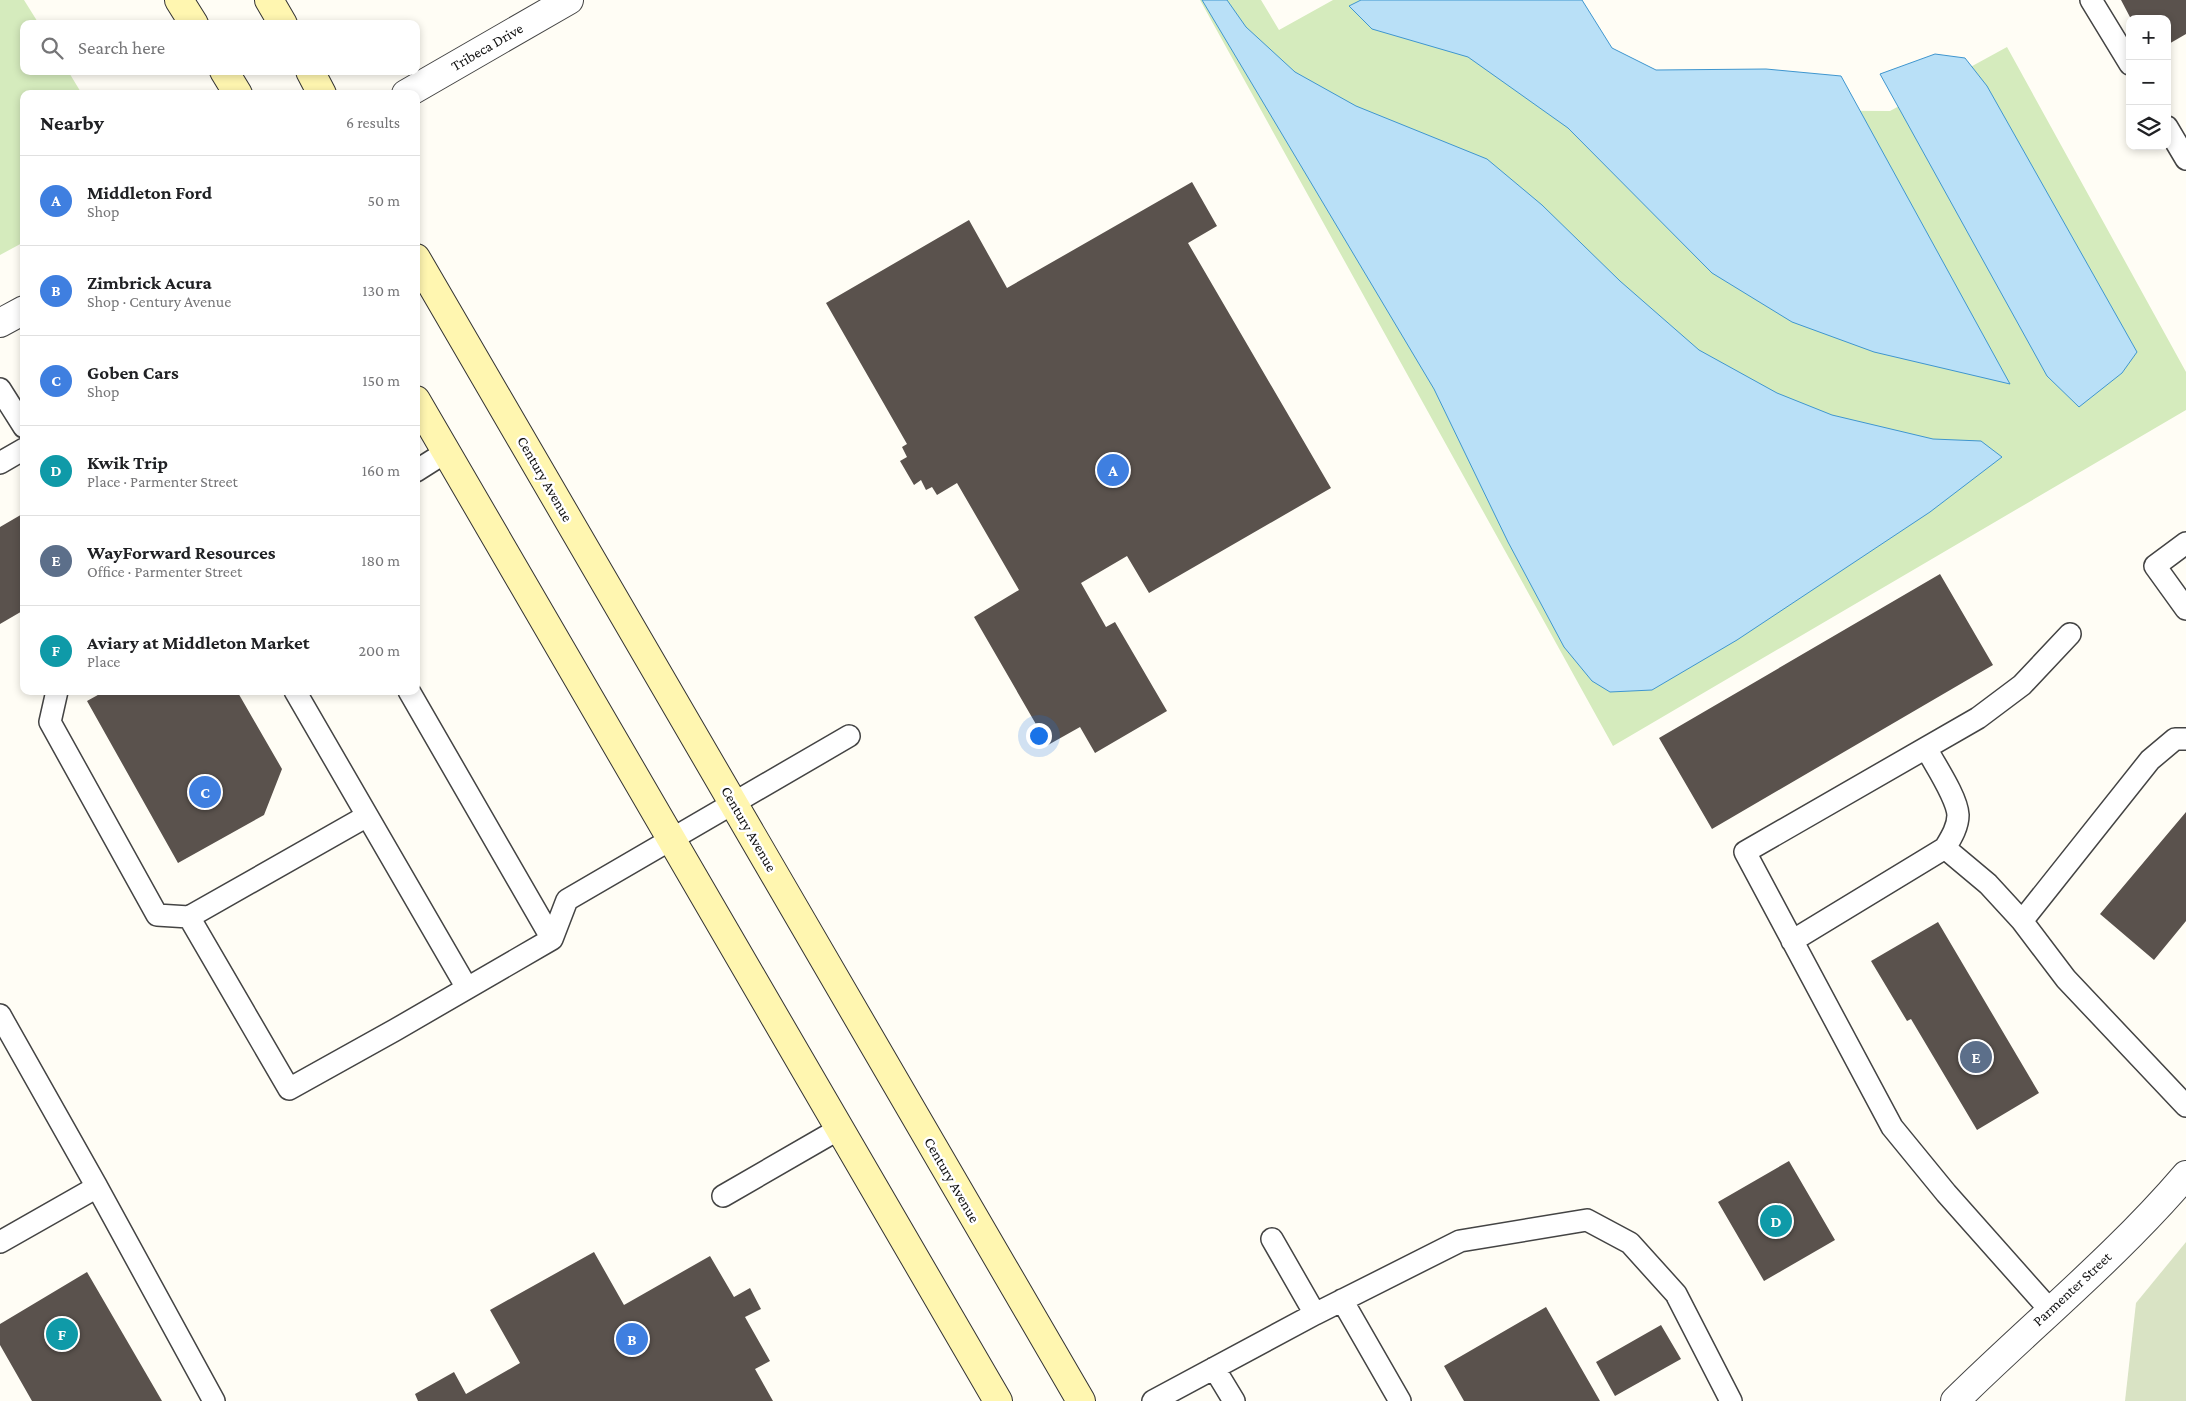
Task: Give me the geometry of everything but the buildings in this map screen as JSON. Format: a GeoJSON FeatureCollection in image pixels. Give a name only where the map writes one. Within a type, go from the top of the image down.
{"type":"FeatureCollection","features":[{"type":"Feature","properties":{"kind":"main road"},"geometry":{"type":"LineString","coordinates":[[179,0],[192,20]]}},
{"type":"Feature","properties":{"kind":"main road"},"geometry":{"type":"LineString","coordinates":[[269,0],[281,20]]}},
{"type":"Feature","properties":{"kind":"main road"},"geometry":{"type":"LineString","coordinates":[[226,75],[236,90]]}},
{"type":"Feature","properties":{"kind":"main road"},"geometry":{"type":"LineString","coordinates":[[312,75],[320,90]]}},
{"type":"Feature","properties":{"kind":"main road","name":"Century Avenue"},"geometry":{"type":"LineString","coordinates":[[420,265],[1081,1401]]}},
{"type":"Feature","properties":{"kind":"main road"},"geometry":{"type":"LineString","coordinates":[[420,407],[673,839],[998,1401]]}},
{"type":"Feature","properties":{"kind":"street","name":"Tribeca Drive"},"geometry":{"type":"LineString","coordinates":[[413,90],[569,0]]}},
{"type":"Feature","properties":{"kind":"street"},"geometry":{"type":"LineString","coordinates":[[0,324],[20,312]]}},
{"type":"Feature","properties":{"kind":"street","name":"Parmenter Street"},"geometry":{"type":"LineString","coordinates":[[1956,1401],[2050,1310],[2129,1238],[2186,1175]]}},
{"type":"Feature","properties":{"kind":"lane"},"geometry":{"type":"LineString","coordinates":[[2092,0],[2128,60]]}},
{"type":"Feature","properties":{"kind":"lane"},"geometry":{"type":"LineString","coordinates":[[2171,134],[2186,159]]}},
{"type":"Feature","properties":{"kind":"lane"},"geometry":{"type":"LineString","coordinates":[[0,389],[20,421]]}},
{"type":"Feature","properties":{"kind":"lane"},"geometry":{"type":"LineString","coordinates":[[0,464],[20,452]]}},
{"type":"Feature","properties":{"kind":"lane"},"geometry":{"type":"LineString","coordinates":[[420,468],[446,452]]}},
{"type":"Feature","properties":{"kind":"lane"},"geometry":{"type":"LineString","coordinates":[[2186,543],[2155,566],[2186,609]]}},
{"type":"Feature","properties":{"kind":"lane"},"geometry":{"type":"LineString","coordinates":[[2050,1310],[1946,1193],[1892,1127],[1745,852],[1978,718],[2022,685],[2070,634]]}},
{"type":"Feature","properties":{"kind":"lane"},"geometry":{"type":"LineString","coordinates":[[56,695],[50,722],[157,915],[189,917],[368,816]]}},
{"type":"Feature","properties":{"kind":"lane"},"geometry":{"type":"LineString","coordinates":[[297,695],[467,988]]}},
{"type":"Feature","properties":{"kind":"lane"},"geometry":{"type":"LineString","coordinates":[[411,695],[552,939]]}},
{"type":"Feature","properties":{"kind":"lane"},"geometry":{"type":"LineString","coordinates":[[189,917],[290,1089],[552,939],[567,900],[850,736]]}},
{"type":"Feature","properties":{"kind":"lane"},"geometry":{"type":"LineString","coordinates":[[2022,921],[2150,760],[2175,739],[2186,739]]}},
{"type":"Feature","properties":{"kind":"lane"},"geometry":{"type":"LineString","coordinates":[[1792,941],[1945,848],[1954,832],[1958,815],[1950,792],[1926,748]]}},
{"type":"Feature","properties":{"kind":"lane"},"geometry":{"type":"LineString","coordinates":[[1945,848],[1988,884],[2022,921],[2066,979],[2186,1106]]}},
{"type":"Feature","properties":{"kind":"lane"},"geometry":{"type":"LineString","coordinates":[[0,1015],[214,1401]]}},
{"type":"Feature","properties":{"kind":"lane"},"geometry":{"type":"LineString","coordinates":[[724,1196],[839,1129]]}},
{"type":"Feature","properties":{"kind":"lane"},"geometry":{"type":"LineString","coordinates":[[0,1242],[97,1187]]}},
{"type":"Feature","properties":{"kind":"lane"},"geometry":{"type":"LineString","coordinates":[[1153,1401],[1315,1314],[1460,1241],[1588,1220],[1630,1243],[1676,1294],[1731,1401]]}},
{"type":"Feature","properties":{"kind":"lane"},"geometry":{"type":"LineString","coordinates":[[1272,1240],[1315,1314]]}},
{"type":"Feature","properties":{"kind":"lane"},"geometry":{"type":"LineString","coordinates":[[1342,1300],[1400,1401]]}},
{"type":"Feature","properties":{"kind":"lane"},"geometry":{"type":"LineString","coordinates":[[1214,1368],[1234,1401]]}},
{"type":"Feature","properties":{"kind":"green space"},"geometry":{"type":"Polygon","coordinates":[[[0,0],[24,0],[36,20],[20,20],[20,75],[70,75],[80,90],[20,90],[20,244],[0,255],[0,0]]]}},
{"type":"Feature","properties":{"kind":"green space"},"geometry":{"type":"Polygon","coordinates":[[[1200,0],[1261,0],[1279,30],[1333,0],[1567,0],[1631,110],[1890,111],[2007,47],[2186,372],[2186,410],[1613,746],[1200,0]]]}},
{"type":"Feature","properties":{"kind":"green space"},"geometry":{"type":"Polygon","coordinates":[[[2186,1242],[2186,1401],[2125,1401],[2136,1303],[2186,1242]]]}},
{"type":"Feature","properties":{"kind":"water"},"geometry":{"type":"Polygon","coordinates":[[[1202,0],[1227,0],[1246,27],[1295,72],[1356,106],[1487,159],[1542,205],[1620,281],[1699,350],[1777,393],[1832,415],[1933,439],[1981,441],[2002,457],[1930,512],[1737,640],[1652,690],[1610,692],[1592,681],[1564,647],[1508,542],[1434,389],[1202,0]]]}},
{"type":"Feature","properties":{"kind":"water"},"geometry":{"type":"Polygon","coordinates":[[[1361,0],[1582,0],[1612,48],[1656,70],[1766,69],[1841,76],[2010,384],[1874,352],[1792,322],[1712,273],[1568,128],[1468,57],[1372,29],[1349,6],[1361,0]]]}},
{"type":"Feature","properties":{"kind":"water"},"geometry":{"type":"Polygon","coordinates":[[[1935,54],[1965,58],[1987,86],[2137,352],[2122,373],[2079,407],[2047,376],[1880,74],[1935,54]]]}},
{"type":"Feature","properties":{"kind":"place","name":"Middleton Ford"},"geometry":{"type":"Point","coordinates":[1113,470]}},
{"type":"Feature","properties":{"kind":"place","name":"Goben Cars"},"geometry":{"type":"Point","coordinates":[205,792]}},
{"type":"Feature","properties":{"kind":"place","name":"WayForward Resources"},"geometry":{"type":"Point","coordinates":[1976,1057]}},
{"type":"Feature","properties":{"kind":"place","name":"Kwik Trip"},"geometry":{"type":"Point","coordinates":[1776,1221]}},
{"type":"Feature","properties":{"kind":"place","name":"Aviary at Middleton Market"},"geometry":{"type":"Point","coordinates":[62,1334]}},
{"type":"Feature","properties":{"kind":"place","name":"Zimbrick Acura"},"geometry":{"type":"Point","coordinates":[632,1339]}}]}
